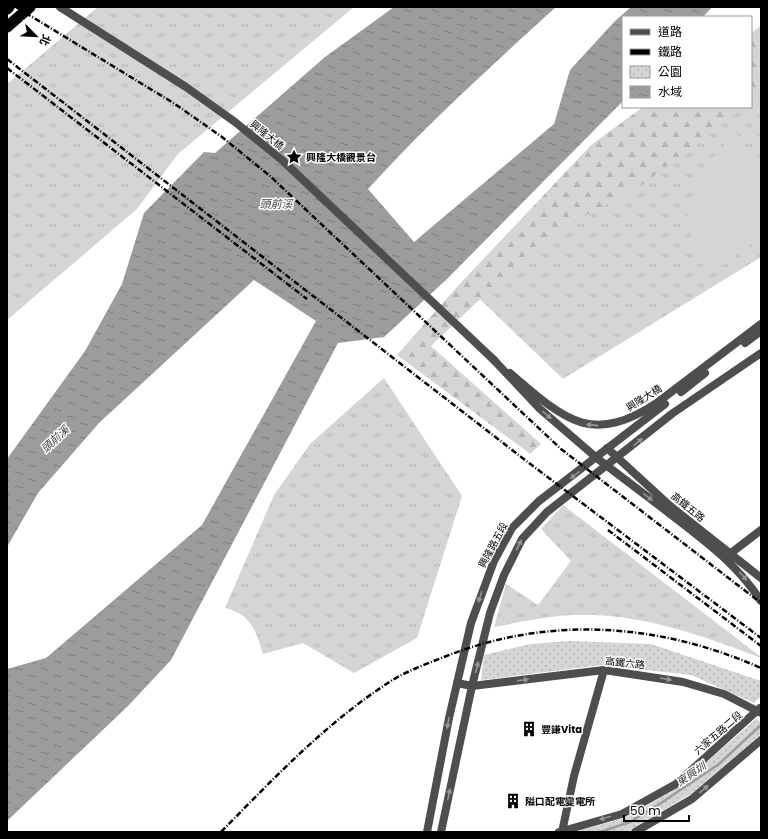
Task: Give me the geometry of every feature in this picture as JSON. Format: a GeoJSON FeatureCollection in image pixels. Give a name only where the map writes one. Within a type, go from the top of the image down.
{"type":"FeatureCollection","features":[{"type":"Feature","properties":{"kind":"highway"},"geometry":{"type":"LineString","coordinates":[[7,27],[30,7]]}},
{"type":"Feature","properties":{"kind":"street","name":"興隆大橋"},"geometry":{"type":"LineString","coordinates":[[60,7],[186,87],[235,122],[283,161],[491,357],[540,409],[598,459],[721,553],[748,581],[761,602]]}},
{"type":"Feature","properties":{"kind":"street","name":"興隆大橋"},"geometry":{"type":"LineString","coordinates":[[491,357],[558,412],[572,420],[596,426],[611,425],[641,414],[761,324]]}},
{"type":"Feature","properties":{"kind":"street","name":"興隆路五段"},"geometry":{"type":"LineString","coordinates":[[427,832],[457,683],[471,623],[485,583],[512,528],[539,501],[761,331]]}},
{"type":"Feature","properties":{"kind":"street"},"geometry":{"type":"LineString","coordinates":[[441,832],[472,686],[490,613],[504,575],[522,539],[547,512],[618,458],[673,413],[761,353]]}},
{"type":"Feature","properties":{"kind":"street","name":"高鐵五路"},"geometry":{"type":"LineString","coordinates":[[607,448],[669,505],[761,578]]}},
{"type":"Feature","properties":{"kind":"street"},"geometry":{"type":"LineString","coordinates":[[731,554],[761,530]]}},
{"type":"Feature","properties":{"kind":"street"},"geometry":{"type":"LineString","coordinates":[[561,832],[574,776],[604,670]]}},
{"type":"Feature","properties":{"kind":"street","name":"高鐵六路"},"geometry":{"type":"LineString","coordinates":[[457,683],[472,686],[604,670],[682,682],[724,694],[760,710]]}},
{"type":"Feature","properties":{"kind":"street","name":"六家五路二段"},"geometry":{"type":"LineString","coordinates":[[561,832],[622,814],[676,784],[760,710]]}},
{"type":"Feature","properties":{"kind":"street"},"geometry":{"type":"LineString","coordinates":[[635,832],[692,799],[761,740]]}},
{"type":"Feature","properties":{"kind":"green space"},"geometry":{"type":"Polygon","coordinates":[[[98,7],[354,7],[178,154],[137,209],[7,320],[7,84],[98,7]]]}},
{"type":"Feature","properties":{"kind":"green space"},"geometry":{"type":"Polygon","coordinates":[[[761,26],[761,93],[752,101],[752,32],[761,26]]]}},
{"type":"Feature","properties":{"kind":"green space"},"geometry":{"type":"Polygon","coordinates":[[[761,40],[761,257],[563,379],[462,282],[662,108],[752,108],[752,46],[761,40]]]}},
{"type":"Feature","properties":{"kind":"green space"},"geometry":{"type":"Polygon","coordinates":[[[642,108],[744,108],[642,185],[545,237],[431,346],[541,444],[530,454],[397,355],[456,288],[591,145],[642,108]]]}},
{"type":"Feature","properties":{"kind":"green space"},"geometry":{"type":"Polygon","coordinates":[[[736,133],[761,170],[761,237],[709,275],[698,258],[691,238],[687,214],[707,163],[736,133]]]}},
{"type":"Feature","properties":{"kind":"green space"},"geometry":{"type":"Polygon","coordinates":[[[384,378],[462,496],[417,638],[354,673],[303,643],[263,654],[255,631],[247,619],[241,614],[225,608],[274,495],[310,444],[384,378]]]}},
{"type":"Feature","properties":{"kind":"green space"},"geometry":{"type":"Polygon","coordinates":[[[563,505],[761,658],[688,632],[663,625],[612,616],[560,616],[494,627],[506,584],[538,605],[571,561],[541,529],[563,505]]]}},
{"type":"Feature","properties":{"kind":"green space"},"geometry":{"type":"Polygon","coordinates":[[[569,641],[651,644],[761,681],[761,696],[754,703],[691,675],[601,665],[481,680],[484,655],[530,644],[569,641]]]}},
{"type":"Feature","properties":{"kind":"green space"},"geometry":{"type":"Polygon","coordinates":[[[756,719],[761,722],[761,734],[694,792],[628,831],[574,832],[625,818],[674,790],[756,719]]]}},
{"type":"Feature","properties":{"kind":"water","name":"頭前溪"},"geometry":{"type":"Polygon","coordinates":[[[394,7],[556,7],[436,118],[368,189],[414,242],[554,124],[570,70],[614,22],[631,7],[712,7],[704,16],[622,16],[622,102],[447,279],[384,337],[338,343],[171,660],[128,706],[7,821],[7,669],[46,658],[202,525],[316,321],[254,280],[99,423],[38,493],[7,547],[7,459],[85,351],[122,284],[144,213],[204,152],[215,153],[325,57],[394,7]]]}},
{"type":"Feature","properties":{"kind":"waterway","name":"東興圳"},"geometry":{"type":"LineString","coordinates":[[600,832],[630,822],[661,803],[719,764],[761,725]]}},
{"type":"Feature","properties":{"kind":"railway"},"geometry":{"type":"LineString","coordinates":[[16,7],[175,104],[222,137],[270,176],[561,449],[761,603]]}},
{"type":"Feature","properties":{"kind":"railway"},"geometry":{"type":"LineString","coordinates":[[7,59],[525,460],[761,638]]}},
{"type":"Feature","properties":{"kind":"railway"},"geometry":{"type":"LineString","coordinates":[[7,68],[307,299]]}},
{"type":"Feature","properties":{"kind":"railway"},"geometry":{"type":"LineString","coordinates":[[608,530],[761,646]]}},
{"type":"Feature","properties":{"kind":"railway"},"geometry":{"type":"LineString","coordinates":[[221,832],[302,752],[345,714],[367,697],[397,677],[410,671],[444,657],[484,644],[523,635],[564,630],[604,630],[644,634],[683,641],[722,653],[761,668]]}},
{"type":"Feature","properties":{"kind":"place","name":"興隆大橋觀景台"},"geometry":{"type":"Point","coordinates":[294,157]}},
{"type":"Feature","properties":{"kind":"place","name":"豐謙Vita"},"geometry":{"type":"Point","coordinates":[529,729]}},
{"type":"Feature","properties":{"kind":"place","name":"隘口配電變電所"},"geometry":{"type":"Point","coordinates":[513,801]}}]}
